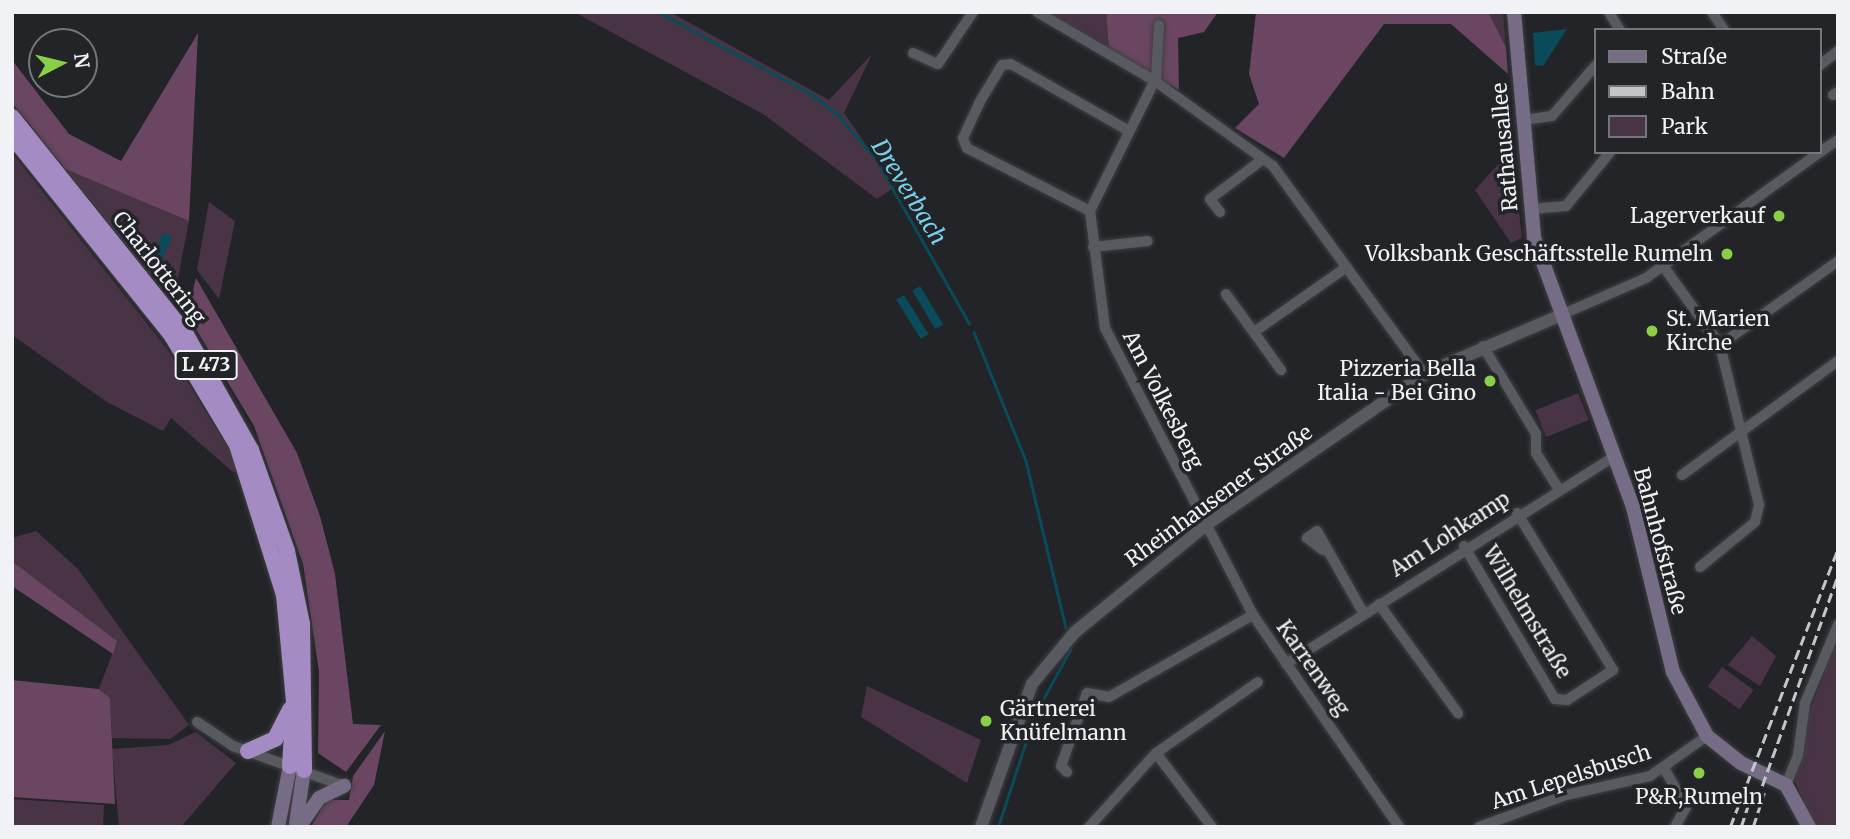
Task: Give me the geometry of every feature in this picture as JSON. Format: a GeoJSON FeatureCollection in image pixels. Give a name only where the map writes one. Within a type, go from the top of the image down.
{"type":"FeatureCollection","features":[{"type":"Feature","properties":{"kind":"highway","name":"Charlottering"},"geometry":{"type":"LineString","coordinates":[[12,117],[185,333],[232,410],[287,551],[306,660],[297,768]]}},
{"type":"Feature","properties":{"kind":"highway","name":"Charlottering"},"geometry":{"type":"LineString","coordinates":[[12,136],[172,336],[222,415],[265,519],[290,636],[294,701]]}},
{"type":"Feature","properties":{"kind":"highway"},"geometry":{"type":"LineString","coordinates":[[248,751],[275,739],[294,701]]}},
{"type":"Feature","properties":{"kind":"highway","name":"L 473"},"geometry":{"type":"LineString","coordinates":[[294,701],[297,768]]}},
{"type":"Feature","properties":{"kind":"main road","name":"Rathausallee"},"geometry":{"type":"LineString","coordinates":[[1514,12],[1531,209],[1539,253],[1563,314]]}},
{"type":"Feature","properties":{"kind":"main road","name":"Bahnhofstraße"},"geometry":{"type":"LineString","coordinates":[[1563,314],[1615,456],[1673,671],[1707,736]]}},
{"type":"Feature","properties":{"kind":"main road"},"geometry":{"type":"LineString","coordinates":[[1707,736],[1741,763],[1786,785],[1809,827]]}},
{"type":"Feature","properties":{"kind":"main road","name":"L 473"},"geometry":{"type":"LineString","coordinates":[[278,827],[297,768]]}},
{"type":"Feature","properties":{"kind":"main road","name":"L 473"},"geometry":{"type":"LineString","coordinates":[[297,768],[297,827]]}},
{"type":"Feature","properties":{"kind":"main road"},"geometry":{"type":"LineString","coordinates":[[297,827],[319,798],[344,786]]}},
{"type":"Feature","properties":{"kind":"street"},"geometry":{"type":"LineString","coordinates":[[913,53],[938,64],[973,12]]}},
{"type":"Feature","properties":{"kind":"street"},"geometry":{"type":"LineString","coordinates":[[1037,12],[1155,81],[1263,159],[1347,267],[1424,374]]}},
{"type":"Feature","properties":{"kind":"street"},"geometry":{"type":"LineString","coordinates":[[1609,12],[1619,28]]}},
{"type":"Feature","properties":{"kind":"street"},"geometry":{"type":"LineString","coordinates":[[1712,12],[1723,28]]}},
{"type":"Feature","properties":{"kind":"street"},"geometry":{"type":"LineString","coordinates":[[1129,131],[1011,64],[1002,65],[979,103],[963,138],[967,148],[1090,211],[1155,81],[1159,25]]}},
{"type":"Feature","properties":{"kind":"street"},"geometry":{"type":"LineString","coordinates":[[1822,63],[1838,51]]}},
{"type":"Feature","properties":{"kind":"street"},"geometry":{"type":"LineString","coordinates":[[1523,120],[1552,116],[1594,67]]}},
{"type":"Feature","properties":{"kind":"street"},"geometry":{"type":"LineString","coordinates":[[1822,149],[1838,140]]}},
{"type":"Feature","properties":{"kind":"street"},"geometry":{"type":"LineString","coordinates":[[1531,209],[1566,206],[1609,154]]}},
{"type":"Feature","properties":{"kind":"street"},"geometry":{"type":"LineString","coordinates":[[1563,314],[1631,286],[1814,154]]}},
{"type":"Feature","properties":{"kind":"street"},"geometry":{"type":"LineString","coordinates":[[1220,212],[1210,199],[1263,159]]}},
{"type":"Feature","properties":{"kind":"street","name":"Am Volkesberg"},"geometry":{"type":"LineString","coordinates":[[1090,211],[1093,247],[1111,345],[1206,525]]}},
{"type":"Feature","properties":{"kind":"street"},"geometry":{"type":"LineString","coordinates":[[1093,247],[1148,241]]}},
{"type":"Feature","properties":{"kind":"street"},"geometry":{"type":"LineString","coordinates":[[1720,345],[1838,261]]}},
{"type":"Feature","properties":{"kind":"street"},"geometry":{"type":"LineString","coordinates":[[1661,263],[1720,345],[1742,430],[1759,514],[1700,567]]}},
{"type":"Feature","properties":{"kind":"street"},"geometry":{"type":"LineString","coordinates":[[1254,332],[1347,267]]}},
{"type":"Feature","properties":{"kind":"street"},"geometry":{"type":"LineString","coordinates":[[1226,294],[1280,370]]}},
{"type":"Feature","properties":{"kind":"street","name":"Rheinhausener Straße"},"geometry":{"type":"LineString","coordinates":[[981,827],[1032,684],[1075,632],[1206,525],[1424,374],[1483,346],[1563,314]]}},
{"type":"Feature","properties":{"kind":"street"},"geometry":{"type":"LineString","coordinates":[[1483,346],[1536,434],[1536,453],[1558,488]]}},
{"type":"Feature","properties":{"kind":"street"},"geometry":{"type":"LineString","coordinates":[[1682,475],[1838,361]]}},
{"type":"Feature","properties":{"kind":"street","name":"Am Lohkamp"},"geometry":{"type":"LineString","coordinates":[[1286,664],[1464,546],[1615,456]]}},
{"type":"Feature","properties":{"kind":"street","name":"Wilhelmstraße"},"geometry":{"type":"LineString","coordinates":[[1464,546],[1555,699],[1567,700],[1612,670],[1517,513]]}},
{"type":"Feature","properties":{"kind":"street","name":"Karrenweg"},"geometry":{"type":"LineString","coordinates":[[1206,525],[1252,615],[1399,827]]}},
{"type":"Feature","properties":{"kind":"street"},"geometry":{"type":"LineString","coordinates":[[1323,551],[1364,614]]}},
{"type":"Feature","properties":{"kind":"street"},"geometry":{"type":"LineString","coordinates":[[1379,604],[1458,713]]}},
{"type":"Feature","properties":{"kind":"street"},"geometry":{"type":"LineString","coordinates":[[1067,772],[1061,766],[1087,693],[1109,697],[1252,615]]}},
{"type":"Feature","properties":{"kind":"street"},"geometry":{"type":"LineString","coordinates":[[1786,785],[1798,755],[1805,703],[1838,625]]}},
{"type":"Feature","properties":{"kind":"street"},"geometry":{"type":"LineString","coordinates":[[1089,827],[1156,752],[1258,682]]}},
{"type":"Feature","properties":{"kind":"street"},"geometry":{"type":"LineString","coordinates":[[197,722],[248,751],[344,786]]}},
{"type":"Feature","properties":{"kind":"street","name":"Am Lepelsbusch"},"geometry":{"type":"LineString","coordinates":[[1479,827],[1664,768],[1707,736]]}},
{"type":"Feature","properties":{"kind":"street"},"geometry":{"type":"LineString","coordinates":[[1156,752],[1212,827]]}},
{"type":"Feature","properties":{"kind":"street"},"geometry":{"type":"LineString","coordinates":[[1664,768],[1686,807],[1675,827]]}},
{"type":"Feature","properties":{"kind":"green space"},"geometry":{"type":"Polygon","coordinates":[[[574,12],[670,12],[829,100],[872,54],[844,113],[895,187],[877,199],[763,114],[574,12]]]}},
{"type":"Feature","properties":{"kind":"green space"},"geometry":{"type":"Polygon","coordinates":[[[1047,12],[1106,12],[1109,50],[1047,12]]]}},
{"type":"Feature","properties":{"kind":"green space"},"geometry":{"type":"Polygon","coordinates":[[[1488,12],[1503,12],[1506,47],[1488,12]]]}},
{"type":"Feature","properties":{"kind":"green space"},"geometry":{"type":"Polygon","coordinates":[[[1512,149],[1522,238],[1511,243],[1475,190],[1512,149]]]}},
{"type":"Feature","properties":{"kind":"green space"},"geometry":{"type":"Polygon","coordinates":[[[12,153],[167,349],[241,469],[233,472],[171,418],[163,431],[107,402],[12,335],[12,153]]]}},
{"type":"Feature","properties":{"kind":"green space"},"geometry":{"type":"Polygon","coordinates":[[[65,169],[189,221],[173,304],[162,290],[65,169]]]}},
{"type":"Feature","properties":{"kind":"green space"},"geometry":{"type":"Polygon","coordinates":[[[209,202],[235,221],[219,299],[197,270],[209,202]]]}},
{"type":"Feature","properties":{"kind":"green space"},"geometry":{"type":"Polygon","coordinates":[[[1578,393],[1589,420],[1546,437],[1535,410],[1578,393]]]}},
{"type":"Feature","properties":{"kind":"green space"},"geometry":{"type":"Polygon","coordinates":[[[36,531],[78,569],[189,725],[170,739],[112,738],[110,698],[99,689],[117,641],[12,561],[12,538],[36,531]]]}},
{"type":"Feature","properties":{"kind":"green space"},"geometry":{"type":"Polygon","coordinates":[[[1752,636],[1776,656],[1760,686],[1728,665],[1752,636]]]}},
{"type":"Feature","properties":{"kind":"green space"},"geometry":{"type":"Polygon","coordinates":[[[1838,636],[1838,827],[1815,827],[1795,781],[1807,718],[1838,636]]]}},
{"type":"Feature","properties":{"kind":"green space"},"geometry":{"type":"Polygon","coordinates":[[[1722,667],[1754,690],[1739,709],[1708,686],[1722,667]]]}},
{"type":"Feature","properties":{"kind":"green space"},"geometry":{"type":"Polygon","coordinates":[[[867,686],[981,740],[967,783],[861,717],[867,686]]]}},
{"type":"Feature","properties":{"kind":"green space"},"geometry":{"type":"Polygon","coordinates":[[[196,732],[236,763],[181,827],[119,827],[112,749],[168,745],[196,732]]]}},
{"type":"Feature","properties":{"kind":"green space"},"geometry":{"type":"Polygon","coordinates":[[[12,799],[104,805],[103,827],[12,827],[12,799]]]}},
{"type":"Feature","properties":{"kind":"shaded area"},"geometry":{"type":"Polygon","coordinates":[[[1106,12],[1218,12],[1204,32],[1178,38],[1179,90],[1109,50],[1106,12]]]}},
{"type":"Feature","properties":{"kind":"shaded area"},"geometry":{"type":"Polygon","coordinates":[[[1256,12],[1488,12],[1506,47],[1508,74],[1451,24],[1384,24],[1284,158],[1235,128],[1259,104],[1249,74],[1256,12]]]}},
{"type":"Feature","properties":{"kind":"shaded area"},"geometry":{"type":"Polygon","coordinates":[[[198,33],[189,221],[65,169],[12,103],[12,60],[28,81],[28,98],[41,98],[69,134],[121,161],[198,33]]]}},
{"type":"Feature","properties":{"kind":"shaded area"},"geometry":{"type":"Polygon","coordinates":[[[196,278],[297,453],[320,516],[335,574],[353,724],[381,725],[346,772],[318,753],[319,672],[303,564],[254,426],[187,314],[196,278]]]}},
{"type":"Feature","properties":{"kind":"shaded area"},"geometry":{"type":"Polygon","coordinates":[[[12,561],[117,641],[113,654],[12,586],[12,561]]]}},
{"type":"Feature","properties":{"kind":"shaded area"},"geometry":{"type":"Polygon","coordinates":[[[12,680],[99,689],[110,698],[115,804],[12,797],[12,680]]]}},
{"type":"Feature","properties":{"kind":"shaded area"},"geometry":{"type":"Polygon","coordinates":[[[385,731],[374,785],[346,827],[311,827],[326,800],[349,800],[353,776],[385,731]]]}},
{"type":"Feature","properties":{"kind":"water"},"geometry":{"type":"Polygon","coordinates":[[[1567,29],[1543,66],[1535,65],[1533,33],[1567,29]]]}},
{"type":"Feature","properties":{"kind":"water"},"geometry":{"type":"Polygon","coordinates":[[[163,233],[172,237],[160,264],[151,260],[163,233]]]}},
{"type":"Feature","properties":{"kind":"water"},"geometry":{"type":"Polygon","coordinates":[[[920,286],[943,325],[935,329],[912,291],[920,286]]]}},
{"type":"Feature","properties":{"kind":"water"},"geometry":{"type":"Polygon","coordinates":[[[904,295],[928,334],[921,339],[896,300],[904,295]]]}},
{"type":"Feature","properties":{"kind":"waterway","name":"Dreverbach"},"geometry":{"type":"LineString","coordinates":[[658,12],[810,93],[839,116],[876,159],[969,323]]}},
{"type":"Feature","properties":{"kind":"waterway","name":"Dreverbach"},"geometry":{"type":"LineString","coordinates":[[974,332],[1026,461],[1066,627]]}},
{"type":"Feature","properties":{"kind":"waterway","name":"Dreverbach"},"geometry":{"type":"LineString","coordinates":[[998,827],[1035,714],[1070,650]]}},
{"type":"Feature","properties":{"kind":"railway"},"geometry":{"type":"LineString","coordinates":[[1730,827],[1838,548]]}},
{"type":"Feature","properties":{"kind":"railway"},"geometry":{"type":"LineString","coordinates":[[1757,800],[1838,575]]}},
{"type":"Feature","properties":{"kind":"railway"},"geometry":{"type":"LineString","coordinates":[[1741,827],[1753,789]]}},
{"type":"Feature","properties":{"kind":"railway"},"geometry":{"type":"LineString","coordinates":[[1753,827],[1764,793]]}},
{"type":"Feature","properties":{"kind":"place","name":"Lagerverkauf"},"geometry":{"type":"Point","coordinates":[1779,216]}},
{"type":"Feature","properties":{"kind":"place","name":"Volksbank Geschäftsstelle Rumeln"},"geometry":{"type":"Point","coordinates":[1727,254]}},
{"type":"Feature","properties":{"kind":"place","name":"St. Marien Kirche"},"geometry":{"type":"Point","coordinates":[1652,331]}},
{"type":"Feature","properties":{"kind":"place","name":"Pizzeria Bella Italia - Bei Gino"},"geometry":{"type":"Point","coordinates":[1490,381]}},
{"type":"Feature","properties":{"kind":"place","name":"Gärtnerei Knüfelmann"},"geometry":{"type":"Point","coordinates":[986,721]}},
{"type":"Feature","properties":{"kind":"place","name":"P&R,Rumeln"},"geometry":{"type":"Point","coordinates":[1699,773]}}]}
